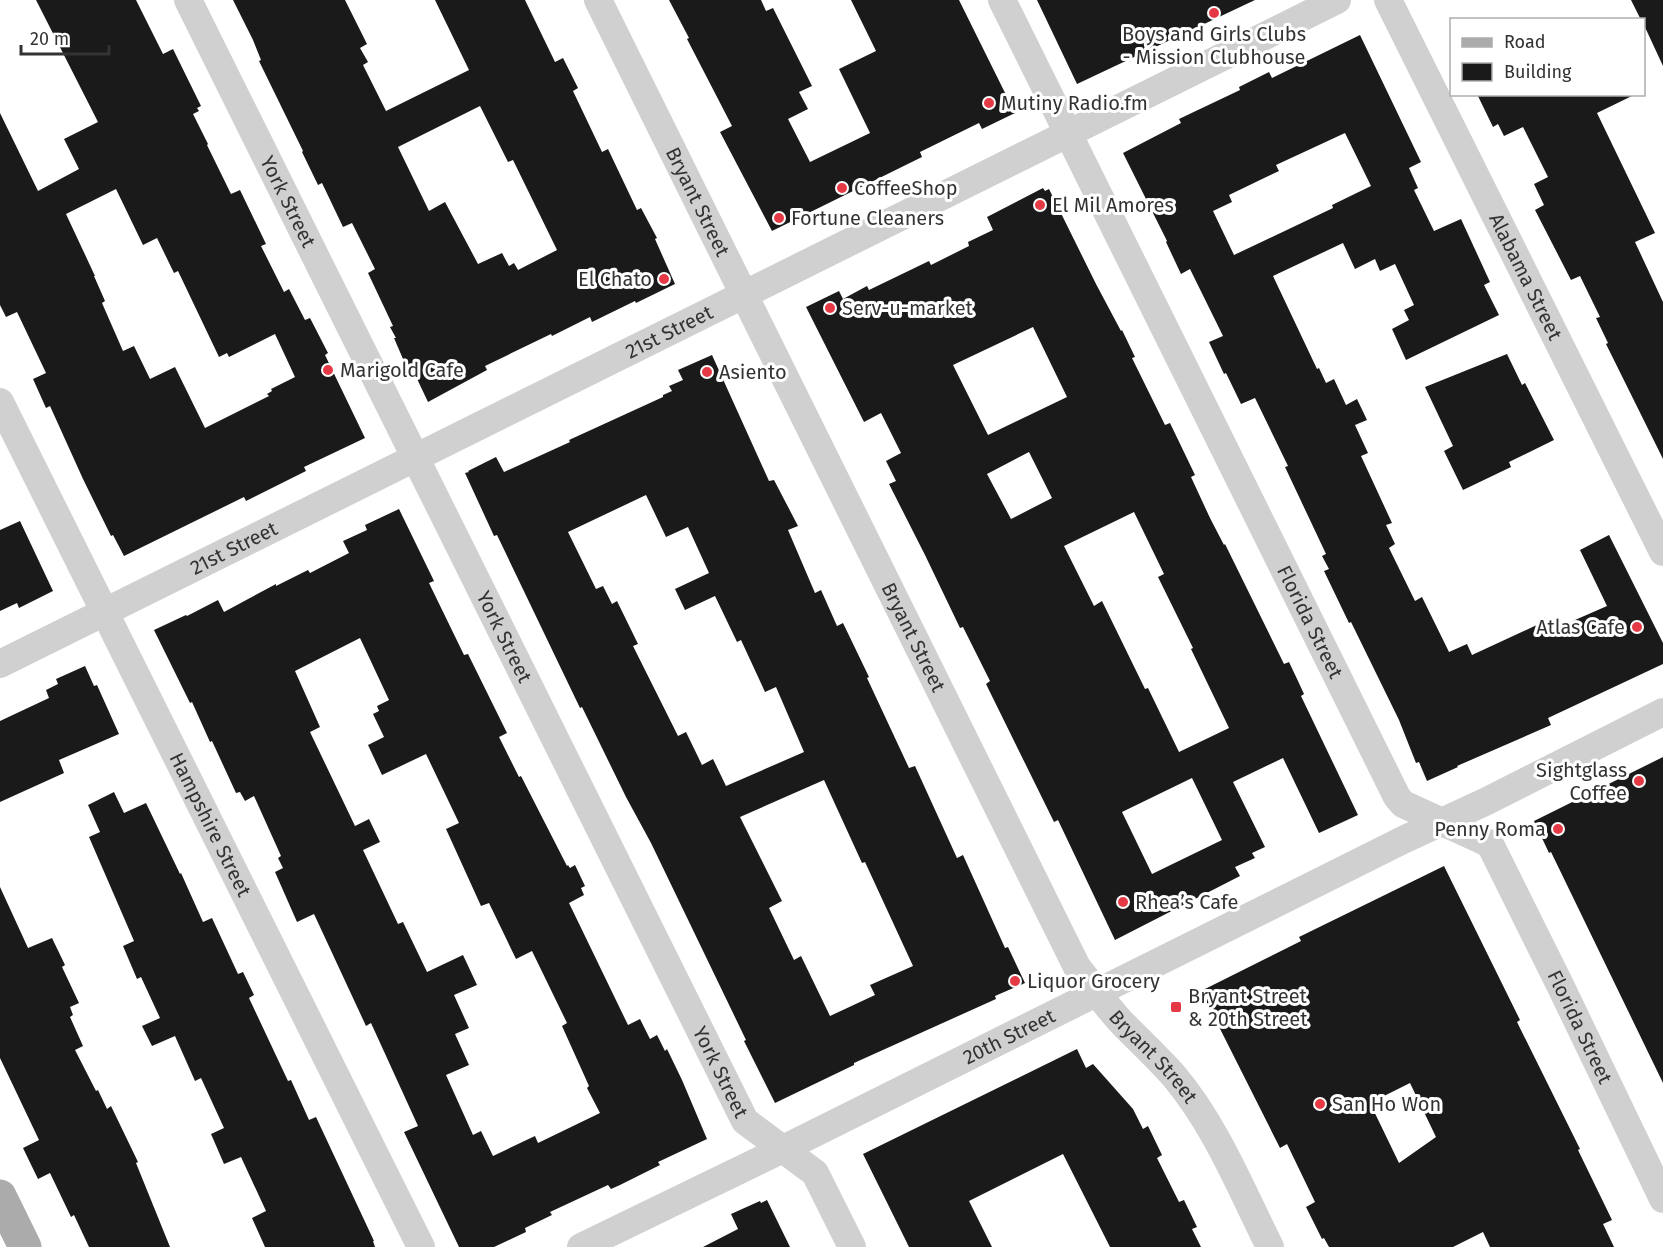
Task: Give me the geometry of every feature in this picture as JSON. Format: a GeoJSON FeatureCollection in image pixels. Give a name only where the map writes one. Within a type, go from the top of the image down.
{"type":"FeatureCollection","features":[{"type":"Feature","properties":{"kind":"main road"},"geometry":{"type":"LineString","coordinates":[[0,1196],[25,1247]]}},
{"type":"Feature","properties":{"kind":"street","name":"York Street"},"geometry":{"type":"LineString","coordinates":[[188,0],[745,1121],[815,1173],[852,1247]]}},
{"type":"Feature","properties":{"kind":"street","name":"Bryant Street"},"geometry":{"type":"LineString","coordinates":[[598,0],[1077,967],[1123,1023],[1175,1077],[1201,1114],[1224,1154],[1270,1247]]}},
{"type":"Feature","properties":{"kind":"street","name":"Florida Street"},"geometry":{"type":"LineString","coordinates":[[1002,0],[1397,797],[1403,804],[1491,846],[1663,1199]]}},
{"type":"Feature","properties":{"kind":"street","name":"21st Street"},"geometry":{"type":"LineString","coordinates":[[0,664],[1337,0]]}},
{"type":"Feature","properties":{"kind":"street","name":"Alabama Street"},"geometry":{"type":"LineString","coordinates":[[1388,0],[1663,552]]}},
{"type":"Feature","properties":{"kind":"street","name":"Hampshire Street"},"geometry":{"type":"LineString","coordinates":[[0,402],[421,1247]]}},
{"type":"Feature","properties":{"kind":"street","name":"20th Street"},"geometry":{"type":"LineString","coordinates":[[581,1247],[1498,796],[1663,712]]}},
{"type":"Feature","properties":{"kind":"building"},"geometry":{"type":"Polygon","coordinates":[[[36,0],[136,0],[163,54],[173,49],[201,106],[197,108],[199,111],[193,114],[231,194],[240,190],[266,244],[261,246],[284,292],[289,289],[305,320],[310,318],[365,438],[304,467],[306,471],[246,501],[244,497],[124,556],[113,535],[111,536],[50,406],[46,408],[33,379],[46,373],[17,312],[6,317],[0,305],[0,113],[38,191],[79,169],[64,139],[98,122],[36,0]],[[116,189],[66,214],[95,276],[105,301],[102,303],[123,351],[134,346],[150,379],[175,367],[205,428],[269,396],[267,394],[272,391],[271,389],[295,377],[275,334],[229,357],[227,353],[219,357],[178,271],[174,273],[157,238],[143,245],[116,189]]]}},
{"type":"Feature","properties":{"kind":"building"},"geometry":{"type":"Polygon","coordinates":[[[233,0],[345,0],[367,44],[360,48],[368,62],[363,65],[386,111],[469,70],[435,0],[525,0],[555,62],[563,58],[578,88],[573,91],[602,152],[608,149],[637,210],[641,208],[657,238],[655,239],[675,284],[592,322],[590,317],[552,336],[551,334],[485,366],[487,370],[428,402],[410,364],[406,366],[390,327],[393,326],[368,273],[375,269],[352,223],[343,227],[322,183],[318,185],[259,61],[261,60],[233,0]],[[480,106],[398,147],[429,211],[445,202],[478,264],[502,253],[509,266],[514,263],[518,270],[557,250],[513,160],[508,162],[480,106]]]}},
{"type":"Feature","properties":{"kind":"building"},"geometry":{"type":"Polygon","coordinates":[[[669,0],[761,0],[766,11],[773,8],[812,86],[799,92],[808,109],[788,119],[810,162],[870,133],[839,69],[876,51],[851,0],[959,0],[1015,113],[982,129],[979,123],[920,152],[922,157],[772,231],[720,132],[732,126],[669,0]]]}},
{"type":"Feature","properties":{"kind":"building"},"geometry":{"type":"Polygon","coordinates":[[[1037,0],[1255,0],[1077,84],[1037,0]]]}},
{"type":"Feature","properties":{"kind":"building"},"geometry":{"type":"Polygon","coordinates":[[[1631,0],[1663,0],[1663,66],[1645,27],[1645,18],[1640,18],[1631,0]]]}},
{"type":"Feature","properties":{"kind":"building"},"geometry":{"type":"Polygon","coordinates":[[[1360,35],[1421,162],[1409,168],[1418,188],[1414,190],[1434,231],[1461,219],[1490,282],[1484,285],[1499,315],[1406,360],[1392,329],[1409,320],[1404,310],[1414,305],[1395,264],[1380,271],[1375,259],[1355,269],[1343,243],[1273,276],[1317,369],[1319,368],[1326,383],[1334,379],[1346,405],[1357,399],[1367,420],[1355,425],[1368,453],[1361,456],[1392,523],[1386,525],[1395,544],[1389,548],[1415,601],[1422,597],[1449,652],[1467,644],[1472,655],[1539,624],[1543,634],[1607,606],[1580,550],[1609,535],[1663,643],[1663,664],[1548,718],[1551,725],[1427,781],[1419,762],[1416,763],[1399,720],[1324,571],[1329,569],[1322,556],[1326,554],[1285,467],[1288,466],[1255,398],[1241,404],[1226,373],[1224,374],[1209,342],[1223,336],[1190,269],[1181,274],[1123,153],[1181,123],[1179,119],[1240,90],[1239,87],[1269,72],[1272,78],[1360,35]],[[1345,133],[1276,165],[1279,171],[1229,195],[1232,202],[1213,211],[1234,255],[1333,208],[1332,205],[1371,186],[1345,133]]]}},
{"type":"Feature","properties":{"kind":"building"},"geometry":{"type":"Polygon","coordinates":[[[1478,96],[1632,96],[1597,113],[1655,233],[1635,242],[1663,302],[1663,459],[1606,344],[1608,343],[1596,318],[1600,317],[1580,276],[1571,280],[1535,210],[1544,205],[1534,184],[1548,177],[1523,127],[1504,136],[1498,124],[1493,127],[1478,96]]]}},
{"type":"Feature","properties":{"kind":"building"},"geometry":{"type":"Polygon","coordinates":[[[1043,188],[1045,191],[1049,189],[1096,284],[1122,330],[1135,357],[1132,358],[1165,425],[1170,423],[1195,475],[1191,477],[1210,518],[1284,664],[1289,662],[1304,694],[1301,696],[1358,815],[1319,833],[1283,758],[1233,782],[1265,847],[1252,853],[1255,858],[1235,867],[1240,876],[1115,940],[1058,820],[1054,822],[986,684],[990,681],[963,627],[960,628],[889,484],[896,481],[886,461],[901,453],[881,413],[864,422],[806,307],[839,291],[843,299],[867,286],[869,290],[929,261],[931,265],[969,246],[968,242],[993,230],[987,217],[1043,188]],[[1033,327],[953,365],[988,435],[1067,397],[1033,327]],[[1029,452],[987,474],[1011,519],[1052,498],[1029,452]],[[1134,512],[1064,546],[1094,606],[1102,601],[1179,752],[1229,728],[1158,577],[1164,574],[1134,512]],[[1192,778],[1122,812],[1152,874],[1222,840],[1192,778]]]}},
{"type":"Feature","properties":{"kind":"building"},"geometry":{"type":"Polygon","coordinates":[[[1507,354],[1522,385],[1525,383],[1554,440],[1509,462],[1511,467],[1463,490],[1444,451],[1453,446],[1425,387],[1507,354]]]}},
{"type":"Feature","properties":{"kind":"building"},"geometry":{"type":"Polygon","coordinates":[[[712,355],[769,481],[774,480],[798,526],[788,530],[815,593],[821,590],[837,626],[843,623],[909,768],[915,766],[957,858],[963,855],[1005,948],[1008,947],[1025,983],[995,996],[996,999],[854,1063],[775,1103],[651,843],[582,707],[580,708],[465,473],[496,457],[504,472],[570,442],[569,440],[672,391],[669,386],[683,380],[678,370],[712,355]],[[646,495],[568,532],[596,589],[603,586],[612,604],[617,601],[638,644],[633,646],[678,736],[686,732],[702,765],[713,759],[726,786],[804,752],[776,687],[765,692],[741,640],[737,642],[715,596],[685,610],[675,589],[709,573],[688,527],[666,537],[646,495]],[[824,780],[740,817],[782,901],[769,908],[794,960],[801,956],[830,1016],[875,995],[870,985],[913,966],[824,780]]]}},
{"type":"Feature","properties":{"kind":"building"},"geometry":{"type":"Polygon","coordinates":[[[399,509],[434,581],[429,583],[464,655],[468,654],[507,733],[499,737],[567,866],[570,868],[575,865],[585,886],[581,888],[584,895],[569,903],[628,1025],[640,1019],[650,1039],[657,1035],[665,1051],[667,1049],[707,1139],[658,1162],[660,1165],[620,1185],[611,1189],[608,1185],[550,1212],[552,1215],[525,1228],[526,1232],[494,1247],[459,1247],[404,1132],[418,1126],[371,1023],[366,1026],[314,914],[297,922],[275,872],[283,868],[278,858],[281,856],[254,796],[245,801],[240,792],[236,793],[212,741],[210,742],[154,630],[218,600],[224,612],[276,584],[276,586],[308,570],[310,573],[349,553],[343,541],[367,530],[365,525],[399,509]],[[360,638],[295,671],[320,727],[310,732],[355,826],[369,819],[380,842],[363,850],[398,924],[403,922],[427,972],[463,955],[477,985],[454,995],[469,1028],[455,1034],[469,1065],[446,1075],[473,1135],[481,1131],[493,1156],[535,1136],[538,1143],[600,1113],[587,1088],[589,1086],[562,1026],[567,1023],[532,951],[516,959],[489,903],[481,906],[446,829],[459,823],[426,754],[382,775],[368,745],[384,737],[373,714],[379,711],[377,706],[389,700],[360,638]]]}},
{"type":"Feature","properties":{"kind":"building"},"geometry":{"type":"Polygon","coordinates":[[[20,521],[53,591],[19,608],[17,603],[0,611],[0,530],[20,521]]]}},
{"type":"Feature","properties":{"kind":"building"},"geometry":{"type":"Polygon","coordinates":[[[85,666],[94,686],[97,685],[119,734],[59,760],[64,773],[0,802],[0,721],[49,698],[46,690],[58,684],[56,679],[85,666]]]}},
{"type":"Feature","properties":{"kind":"building"},"geometry":{"type":"Polygon","coordinates":[[[1663,757],[1663,1083],[1534,821],[1663,757]]]}},
{"type":"Feature","properties":{"kind":"building"},"geometry":{"type":"Polygon","coordinates":[[[114,792],[124,813],[146,803],[203,922],[212,918],[238,974],[243,972],[254,995],[249,998],[288,1081],[291,1080],[309,1120],[316,1117],[375,1247],[265,1247],[252,1218],[266,1211],[241,1157],[224,1164],[211,1134],[224,1128],[201,1078],[195,1081],[175,1036],[152,1046],[142,1026],[160,1018],[141,977],[137,979],[123,946],[134,941],[89,837],[100,832],[88,805],[114,792]]]}},
{"type":"Feature","properties":{"kind":"building"},"geometry":{"type":"Polygon","coordinates":[[[1444,866],[1520,1020],[1517,1022],[1580,1149],[1578,1150],[1612,1220],[1603,1224],[1614,1247],[1490,1247],[1483,1232],[1453,1247],[1329,1247],[1324,1238],[1322,1239],[1306,1207],[1315,1202],[1287,1144],[1280,1148],[1201,991],[1301,941],[1299,937],[1444,866]],[[1410,1083],[1370,1103],[1399,1163],[1436,1137],[1410,1083]]]}},
{"type":"Feature","properties":{"kind":"building"},"geometry":{"type":"Polygon","coordinates":[[[0,887],[28,948],[52,938],[65,965],[62,967],[79,1003],[70,1007],[73,1015],[70,1017],[83,1046],[75,1050],[107,1109],[111,1106],[138,1162],[136,1163],[170,1247],[89,1247],[74,1215],[71,1217],[50,1173],[38,1179],[23,1148],[39,1140],[0,1058],[0,887]]]}},
{"type":"Feature","properties":{"kind":"building"},"geometry":{"type":"Polygon","coordinates":[[[1077,1049],[1086,1068],[1093,1064],[1133,1109],[1143,1129],[1148,1126],[1162,1155],[1157,1158],[1179,1202],[1184,1200],[1197,1227],[1192,1229],[1201,1247],[1110,1247],[1063,1154],[969,1201],[992,1247],[909,1247],[863,1154],[1077,1049]]]}},
{"type":"Feature","properties":{"kind":"building"},"geometry":{"type":"Polygon","coordinates":[[[767,1200],[790,1247],[703,1247],[738,1229],[731,1214],[767,1200]]]}},
{"type":"Feature","properties":{"kind":"place","name":"Boys and Girls Clubs - Mission Clubhouse"},"geometry":{"type":"Point","coordinates":[1214,13]}},
{"type":"Feature","properties":{"kind":"place","name":"Mutiny Radio.fm"},"geometry":{"type":"Point","coordinates":[989,103]}},
{"type":"Feature","properties":{"kind":"place","name":"CoffeeShop"},"geometry":{"type":"Point","coordinates":[842,188]}},
{"type":"Feature","properties":{"kind":"place","name":"El Mil Amores"},"geometry":{"type":"Point","coordinates":[1040,205]}},
{"type":"Feature","properties":{"kind":"place","name":"Fortune Cleaners"},"geometry":{"type":"Point","coordinates":[779,218]}},
{"type":"Feature","properties":{"kind":"place","name":"El Chato"},"geometry":{"type":"Point","coordinates":[664,279]}},
{"type":"Feature","properties":{"kind":"place","name":"Serv-u-market"},"geometry":{"type":"Point","coordinates":[830,308]}},
{"type":"Feature","properties":{"kind":"place","name":"Marigold Cafe"},"geometry":{"type":"Point","coordinates":[328,370]}},
{"type":"Feature","properties":{"kind":"place","name":"Asiento"},"geometry":{"type":"Point","coordinates":[707,372]}},
{"type":"Feature","properties":{"kind":"place","name":"Atlas Cafe"},"geometry":{"type":"Point","coordinates":[1637,627]}},
{"type":"Feature","properties":{"kind":"place","name":"Sightglass Coffee"},"geometry":{"type":"Point","coordinates":[1639,781]}},
{"type":"Feature","properties":{"kind":"place","name":"Penny Roma"},"geometry":{"type":"Point","coordinates":[1558,829]}},
{"type":"Feature","properties":{"kind":"place","name":"Rhea’s Cafe"},"geometry":{"type":"Point","coordinates":[1123,902]}},
{"type":"Feature","properties":{"kind":"place","name":"Liquor Grocery"},"geometry":{"type":"Point","coordinates":[1015,981]}},
{"type":"Feature","properties":{"kind":"place","name":"Bryant Street & 20th Street"},"geometry":{"type":"Point","coordinates":[1176,1007]}},
{"type":"Feature","properties":{"kind":"place","name":"San Ho Won"},"geometry":{"type":"Point","coordinates":[1320,1104]}}]}
